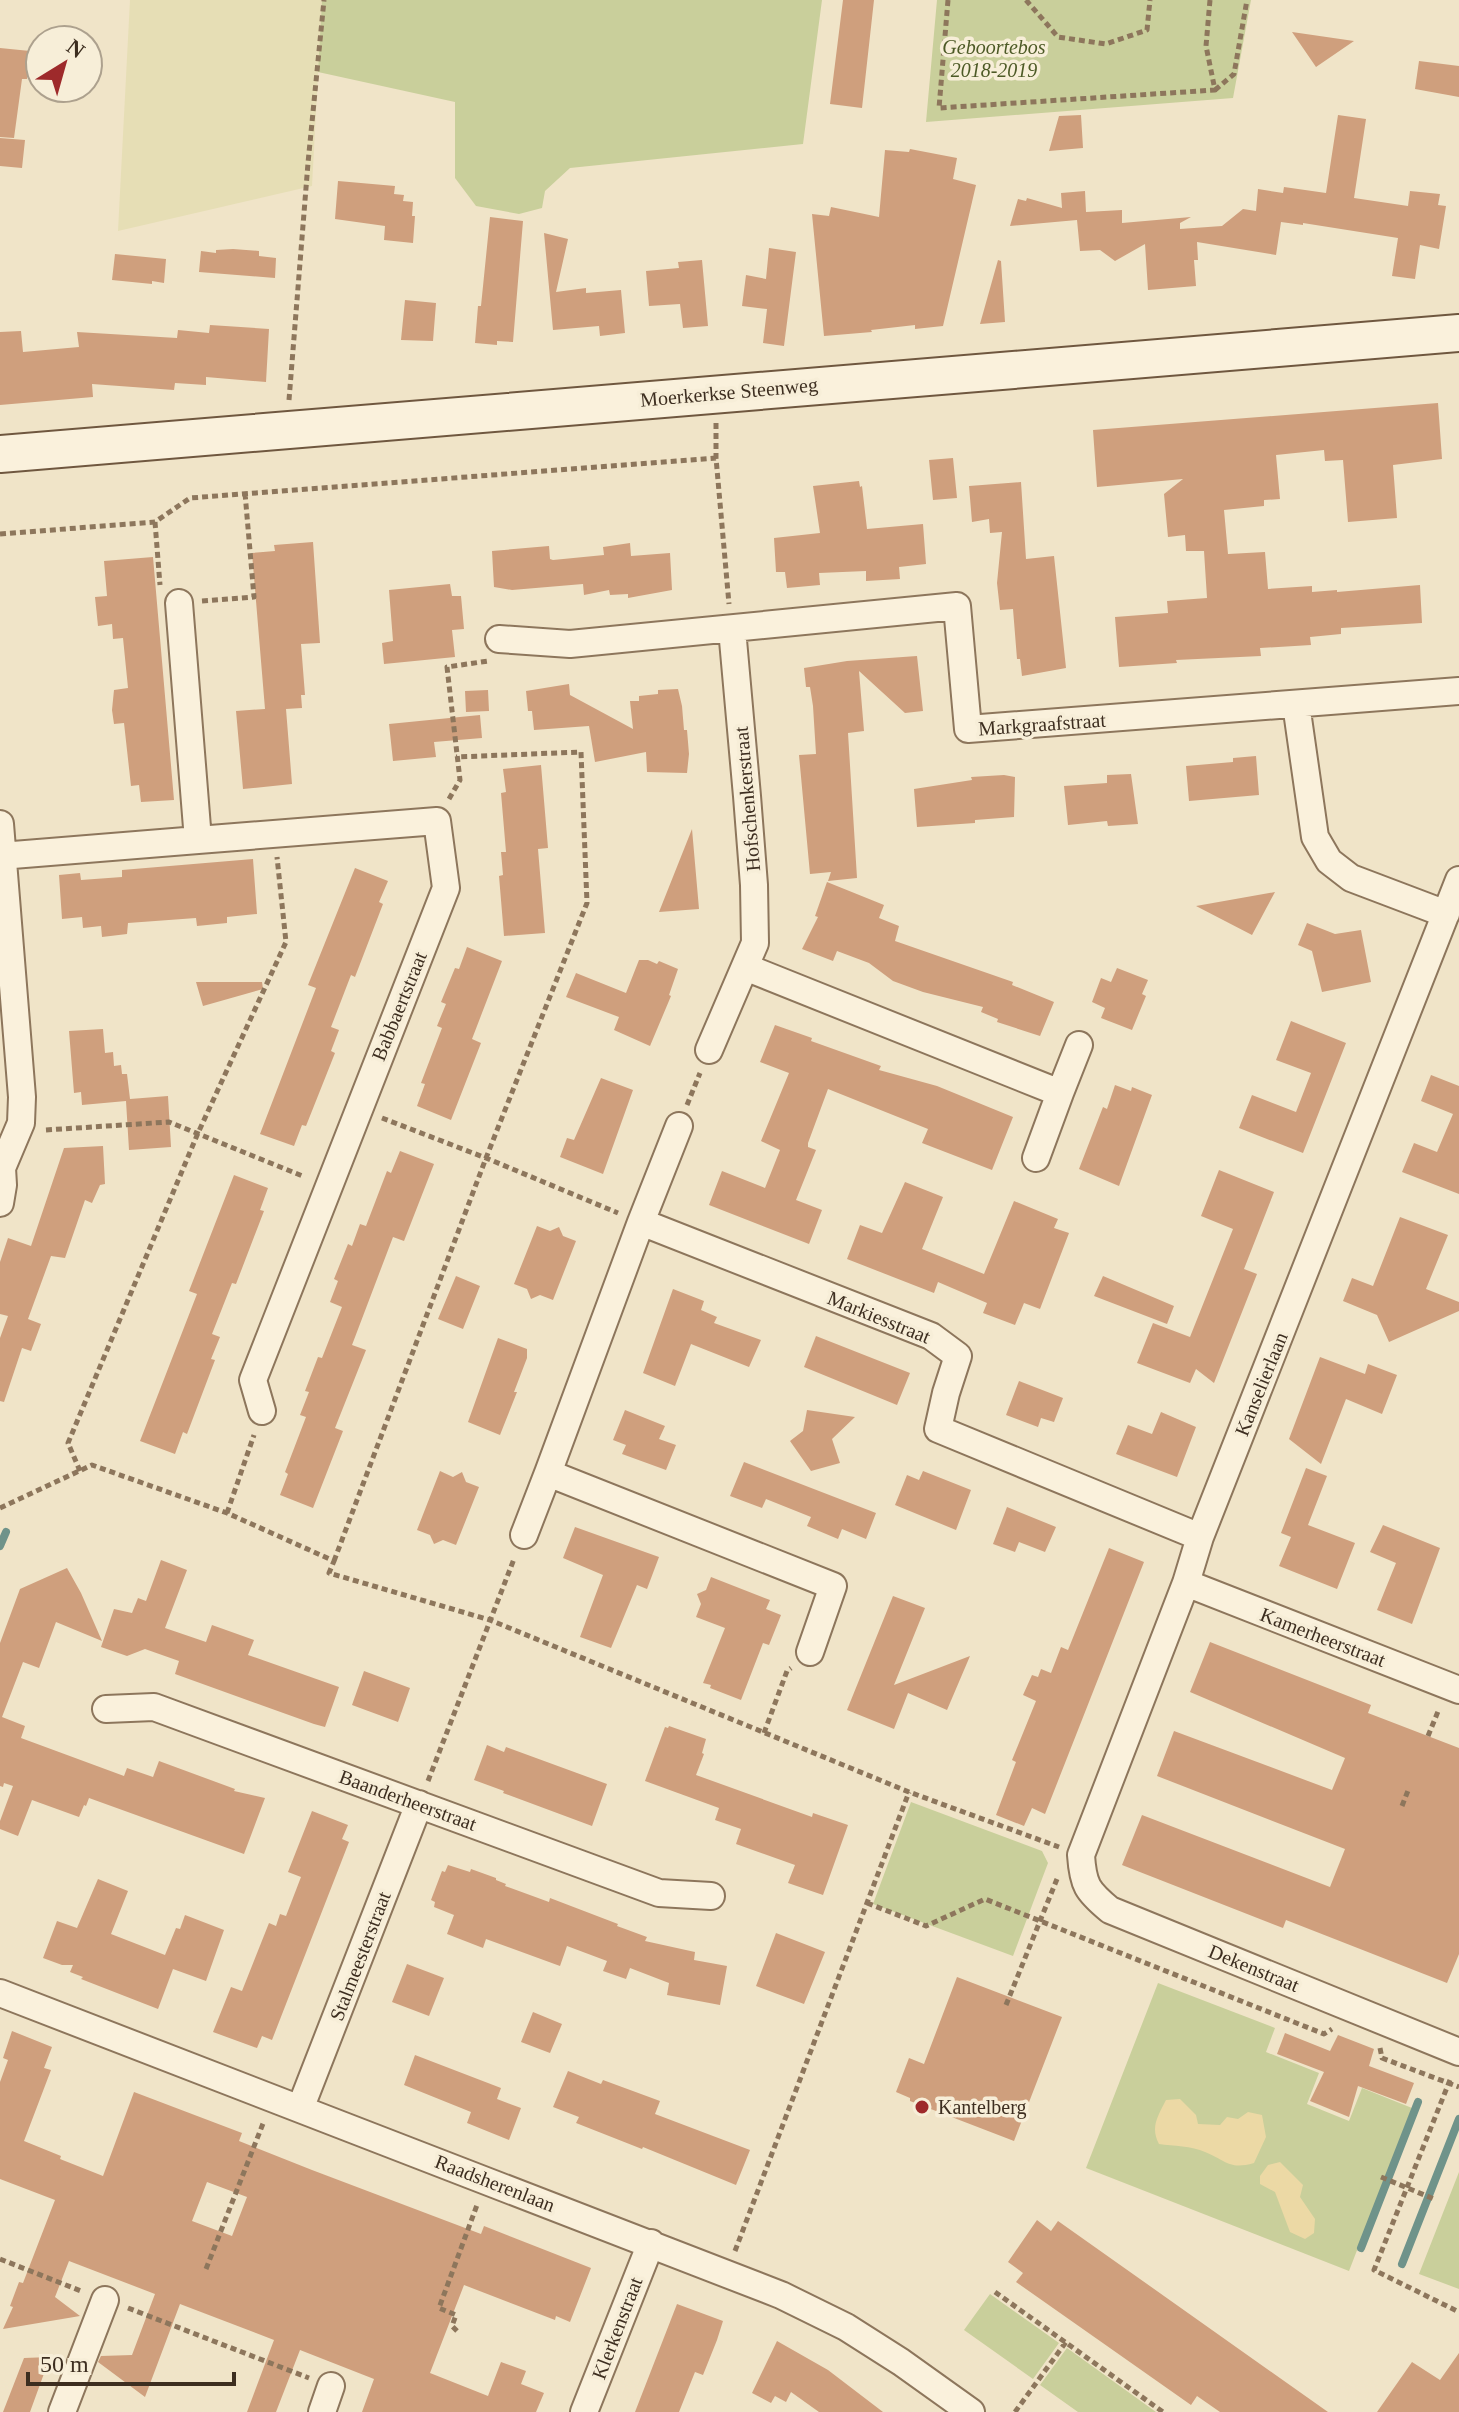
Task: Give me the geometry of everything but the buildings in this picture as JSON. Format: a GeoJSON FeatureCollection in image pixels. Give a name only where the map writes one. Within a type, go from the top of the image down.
{"type":"FeatureCollection","features":[{"type":"Feature","properties":{"kind":"street","name":"Moerkerkse Steenweg"},"geometry":{"type":"LineString","coordinates":[[0,454],[1459,333]]}},
{"type":"Feature","properties":{"kind":"street"},"geometry":{"type":"LineString","coordinates":[[179,603],[198,840]]}},
{"type":"Feature","properties":{"kind":"street","name":"Markgraafstraat"},"geometry":{"type":"LineString","coordinates":[[499,639],[570,644],[957,606],[968,729],[1459,691]]}},
{"type":"Feature","properties":{"kind":"street","name":"Hofschenkerstraat"},"geometry":{"type":"LineString","coordinates":[[709,1050],[755,943],[754,885],[732,629]]}},
{"type":"Feature","properties":{"kind":"street"},"geometry":{"type":"LineString","coordinates":[[1296,704],[1315,837],[1329,861],[1351,878],[1446,914]]}},
{"type":"Feature","properties":{"kind":"street"},"geometry":{"type":"LineString","coordinates":[[1,856],[437,821]]}},
{"type":"Feature","properties":{"kind":"street","name":"Babbaertstraat"},"geometry":{"type":"LineString","coordinates":[[262,1411],[253,1380],[446,888],[437,821]]}},
{"type":"Feature","properties":{"kind":"street"},"geometry":{"type":"LineString","coordinates":[[0,824],[22,1097],[21,1123],[1,1168],[3,1185],[0,1203]]}},
{"type":"Feature","properties":{"kind":"street","name":"Kanselierlaan"},"geometry":{"type":"LineString","coordinates":[[1081,1855],[1186,1583],[1200,1537],[1459,880]]}},
{"type":"Feature","properties":{"kind":"street"},"geometry":{"type":"LineString","coordinates":[[745,967],[1060,1093]]}},
{"type":"Feature","properties":{"kind":"street"},"geometry":{"type":"LineString","coordinates":[[1036,1158],[1079,1045]]}},
{"type":"Feature","properties":{"kind":"street"},"geometry":{"type":"LineString","coordinates":[[524,1535],[679,1126]]}},
{"type":"Feature","properties":{"kind":"street","name":"Markiesstraat"},"geometry":{"type":"LineString","coordinates":[[641,1222],[931,1336],[958,1356],[938,1429],[1200,1537]]}},
{"type":"Feature","properties":{"kind":"street"},"geometry":{"type":"LineString","coordinates":[[548,1473],[833,1586],[810,1652]]}},
{"type":"Feature","properties":{"kind":"street","name":"Kamerheerstraat"},"geometry":{"type":"LineString","coordinates":[[1186,1583],[1459,1690]]}},
{"type":"Feature","properties":{"kind":"street","name":"Baanderheerstraat"},"geometry":{"type":"LineString","coordinates":[[106,1709],[154,1707],[659,1893],[711,1896]]}},
{"type":"Feature","properties":{"kind":"street","name":"Stalmeesterstraat"},"geometry":{"type":"LineString","coordinates":[[300,2109],[419,1804]]}},
{"type":"Feature","properties":{"kind":"street","name":"Dekenstraat"},"geometry":{"type":"LineString","coordinates":[[1081,1855],[1082,1880],[1091,1894],[1110,1910],[1456,2061]]}},
{"type":"Feature","properties":{"kind":"street","name":"Raadsherenlaan"},"geometry":{"type":"LineString","coordinates":[[0,1993],[781,2295],[846,2327],[971,2412]]}},
{"type":"Feature","properties":{"kind":"street","name":"Klerkenstraat"},"geometry":{"type":"LineString","coordinates":[[584,2412],[651,2243]]}},
{"type":"Feature","properties":{"kind":"street"},"geometry":{"type":"LineString","coordinates":[[62,2412],[105,2300]]}},
{"type":"Feature","properties":{"kind":"street"},"geometry":{"type":"LineString","coordinates":[[322,2412],[331,2386]]}},
{"type":"Feature","properties":{"kind":"path"},"geometry":{"type":"LineString","coordinates":[[287,429],[324,0]]}},
{"type":"Feature","properties":{"kind":"path"},"geometry":{"type":"LineString","coordinates":[[948,0],[939,108],[1215,90],[1234,74],[1247,0]]}},
{"type":"Feature","properties":{"kind":"path"},"geometry":{"type":"LineString","coordinates":[[1026,0],[1058,37],[1106,44],[1147,30],[1150,0]]}},
{"type":"Feature","properties":{"kind":"path"},"geometry":{"type":"LineString","coordinates":[[1210,0],[1206,46],[1215,90]]}},
{"type":"Feature","properties":{"kind":"path"},"geometry":{"type":"LineString","coordinates":[[715,394],[716,458],[732,629]]}},
{"type":"Feature","properties":{"kind":"path"},"geometry":{"type":"LineString","coordinates":[[0,534],[155,522],[190,498],[716,458]]}},
{"type":"Feature","properties":{"kind":"path"},"geometry":{"type":"LineString","coordinates":[[155,522],[159,585],[179,603],[254,597],[245,493]]}},
{"type":"Feature","properties":{"kind":"path"},"geometry":{"type":"LineString","coordinates":[[437,821],[460,780],[447,667],[487,662],[499,639]]}},
{"type":"Feature","properties":{"kind":"path"},"geometry":{"type":"LineString","coordinates":[[456,757],[581,752],[587,903],[486,1158],[329,1573],[490,1620],[909,1792],[1081,1855]]}},
{"type":"Feature","properties":{"kind":"path"},"geometry":{"type":"LineString","coordinates":[[80,1471],[68,1443],[198,1133],[286,942],[274,834]]}},
{"type":"Feature","properties":{"kind":"path"},"geometry":{"type":"LineString","coordinates":[[679,1126],[709,1050]]}},
{"type":"Feature","properties":{"kind":"path"},"geometry":{"type":"LineString","coordinates":[[359,1109],[641,1222]]}},
{"type":"Feature","properties":{"kind":"path"},"geometry":{"type":"LineString","coordinates":[[17,1132],[169,1122],[329,1186]]}},
{"type":"Feature","properties":{"kind":"path"},"geometry":{"type":"LineString","coordinates":[[227,1513],[262,1411]]}},
{"type":"Feature","properties":{"kind":"path"},"geometry":{"type":"LineString","coordinates":[[0,1508],[92,1465],[227,1513],[334,1561]]}},
{"type":"Feature","properties":{"kind":"path"},"geometry":{"type":"LineString","coordinates":[[419,1804],[524,1535]]}},
{"type":"Feature","properties":{"kind":"path"},"geometry":{"type":"LineString","coordinates":[[764,1733],[787,1671],[810,1652]]}},
{"type":"Feature","properties":{"kind":"path"},"geometry":{"type":"LineString","coordinates":[[1402,1806],[1409,1788]]}},
{"type":"Feature","properties":{"kind":"path"},"geometry":{"type":"LineString","coordinates":[[727,2272],[909,1792]]}},
{"type":"Feature","properties":{"kind":"path"},"geometry":{"type":"LineString","coordinates":[[867,1903],[926,1926],[985,1899],[1324,2034],[1336,2027]]}},
{"type":"Feature","properties":{"kind":"path"},"geometry":{"type":"LineString","coordinates":[[1006,2005],[1041,1922]]}},
{"type":"Feature","properties":{"kind":"path"},"geometry":{"type":"LineString","coordinates":[[1379,2044],[1382,2058],[1459,2087]]}},
{"type":"Feature","properties":{"kind":"path"},"geometry":{"type":"LineString","coordinates":[[1456,2061],[1374,2270],[1459,2312]]}},
{"type":"Feature","properties":{"kind":"path"},"geometry":{"type":"LineString","coordinates":[[206,2269],[273,2098]]}},
{"type":"Feature","properties":{"kind":"path"},"geometry":{"type":"LineString","coordinates":[[1381,2177],[1434,2199]]}},
{"type":"Feature","properties":{"kind":"path"},"geometry":{"type":"LineString","coordinates":[[457,2331],[452,2326],[456,2315],[439,2308],[487,2180]]}},
{"type":"Feature","properties":{"kind":"path"},"geometry":{"type":"LineString","coordinates":[[0,2259],[331,2386]]}},
{"type":"Feature","properties":{"kind":"path"},"geometry":{"type":"LineString","coordinates":[[995,2292],[1163,2412]]}},
{"type":"Feature","properties":{"kind":"path"},"geometry":{"type":"LineString","coordinates":[[1015,2412],[1066,2342]]}},
{"type":"Feature","properties":{"kind":"shaded area"},"geometry":{"type":"Polygon","coordinates":[[[130,0],[322,0],[312,186],[118,231],[130,0]]]}},
{"type":"Feature","properties":{"kind":"green space"},"geometry":{"type":"Polygon","coordinates":[[[322,0],[822,0],[803,144],[570,168],[545,191],[542,208],[519,214],[476,206],[455,178],[455,102],[318,72],[322,0]]]}},
{"type":"Feature","properties":{"kind":"green space","name":"Geboortebos 2018-2019"},"geometry":{"type":"Polygon","coordinates":[[[937,0],[1251,0],[1233,98],[926,122],[937,0]]]}},
{"type":"Feature","properties":{"kind":"green space"},"geometry":{"type":"Polygon","coordinates":[[[911,1802],[1042,1851],[1048,1863],[1013,1956],[873,1904],[911,1802]]]}},
{"type":"Feature","properties":{"kind":"green space"},"geometry":{"type":"Polygon","coordinates":[[[1158,1983],[1275,2028],[1266,2052],[1319,2073],[1307,2104],[1349,2121],[1362,2088],[1412,2108],[1349,2271],[1086,2168],[1158,1983]]]}},
{"type":"Feature","properties":{"kind":"green space"},"geometry":{"type":"Polygon","coordinates":[[[1459,2172],[1459,2289],[1419,2274],[1459,2172]]]}},
{"type":"Feature","properties":{"kind":"green space"},"geometry":{"type":"Polygon","coordinates":[[[990,2294],[1059,2343],[1033,2379],[964,2330],[990,2294]]]}},
{"type":"Feature","properties":{"kind":"green space"},"geometry":{"type":"Polygon","coordinates":[[[1067,2348],[1156,2412],[1078,2412],[1040,2385],[1067,2348]]]}},
{"type":"Feature","properties":{"kind":"sand"},"geometry":{"type":"Polygon","coordinates":[[[1180,2099],[1196,2115],[1198,2124],[1220,2125],[1227,2117],[1238,2119],[1248,2112],[1262,2115],[1266,2137],[1254,2163],[1228,2164],[1200,2150],[1159,2144],[1155,2127],[1160,2111],[1166,2100],[1180,2099]]]}},
{"type":"Feature","properties":{"kind":"sand"},"geometry":{"type":"Polygon","coordinates":[[[1280,2162],[1303,2185],[1300,2197],[1315,2219],[1314,2233],[1305,2239],[1290,2232],[1275,2192],[1260,2184],[1260,2176],[1268,2165],[1280,2162]]]}},
{"type":"Feature","properties":{"kind":"waterway"},"geometry":{"type":"LineString","coordinates":[[0,1546],[6,1532]]}},
{"type":"Feature","properties":{"kind":"waterway"},"geometry":{"type":"LineString","coordinates":[[1361,2248],[1418,2102]]}},
{"type":"Feature","properties":{"kind":"waterway"},"geometry":{"type":"LineString","coordinates":[[1402,2264],[1459,2119]]}},
{"type":"Feature","properties":{"kind":"place","name":"Kantelberg"},"geometry":{"type":"Point","coordinates":[922,2107]}}]}
